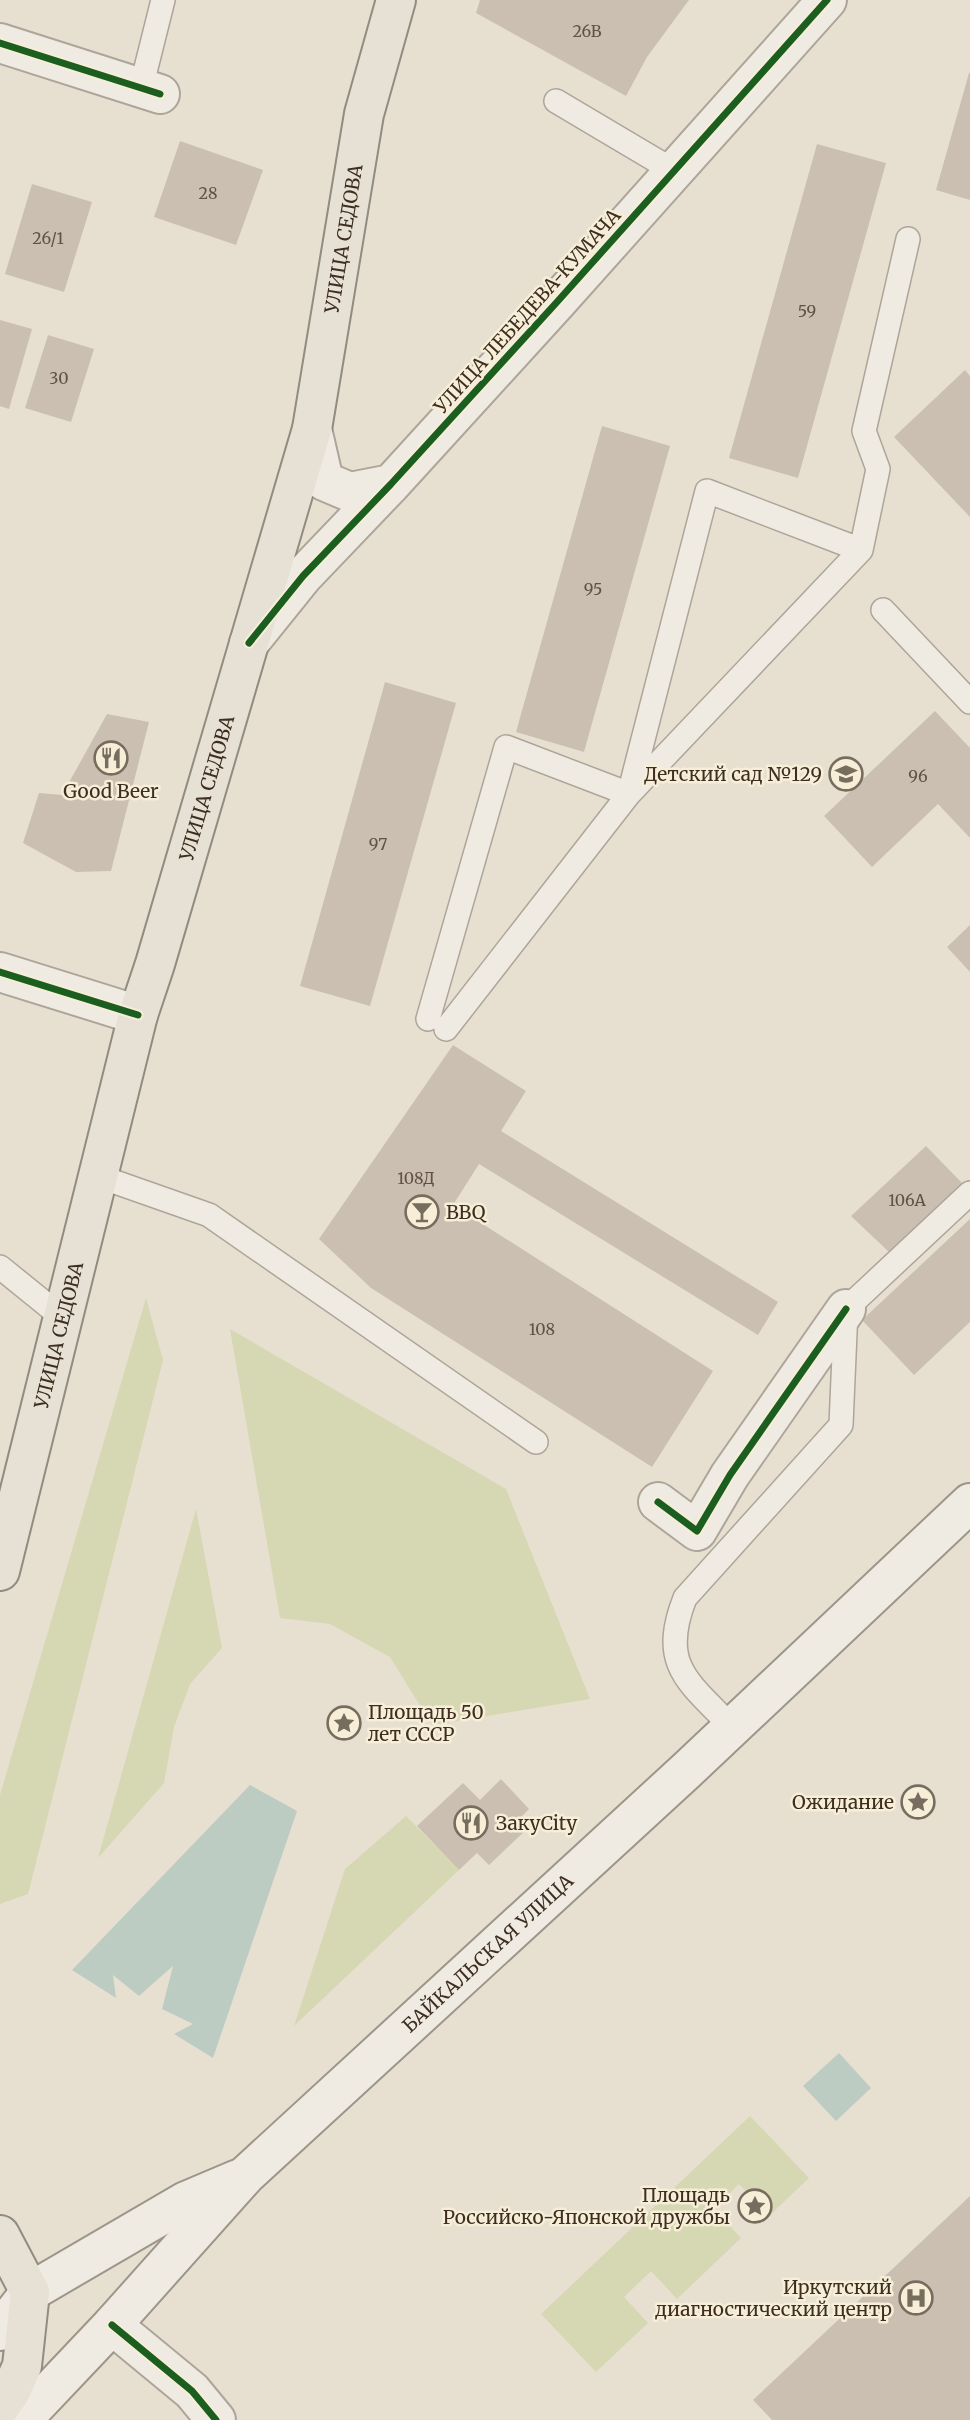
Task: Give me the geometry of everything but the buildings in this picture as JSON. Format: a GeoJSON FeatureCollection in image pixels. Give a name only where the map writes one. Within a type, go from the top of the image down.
{"type":"FeatureCollection","features":[{"type":"Feature","properties":{"kind":"main road","name":"УЛИЦА СЕДОВА"},"geometry":{"type":"LineString","coordinates":[[0,1572],[138,1015],[312,429],[364,114],[396,0]]}},
{"type":"Feature","properties":{"kind":"main road"},"geometry":{"type":"LineString","coordinates":[[0,2235],[30,2292],[22,2366],[11,2391],[0,2407]]}},
{"type":"Feature","properties":{"kind":"street","name":"УЛИЦА ЛЕБЕДЕВА-КУМАЧА"},"geometry":{"type":"LineString","coordinates":[[250,643],[303,576],[391,484],[827,0]]}},
{"type":"Feature","properties":{"kind":"street"},"geometry":{"type":"LineString","coordinates":[[0,43],[151,91]]}},
{"type":"Feature","properties":{"kind":"street"},"geometry":{"type":"LineString","coordinates":[[312,429],[324,481],[350,492],[391,484]]}},
{"type":"Feature","properties":{"kind":"street"},"geometry":{"type":"LineString","coordinates":[[0,972],[138,1015]]}},
{"type":"Feature","properties":{"kind":"street"},"geometry":{"type":"LineString","coordinates":[[658,1502],[697,1531],[730,1475],[846,1309]]}},
{"type":"Feature","properties":{"kind":"street","name":"БАЙКАЛЬСКАЯ УЛИЦА"},"geometry":{"type":"LineString","coordinates":[[22,2420],[112,2325],[246,2175],[970,1503]]}},
{"type":"Feature","properties":{"kind":"street"},"geometry":{"type":"LineString","coordinates":[[0,2331],[30,2292],[186,2201],[246,2175]]}},
{"type":"Feature","properties":{"kind":"street"},"geometry":{"type":"LineString","coordinates":[[112,2325],[192,2391],[216,2420]]}},
{"type":"Feature","properties":{"kind":"lane"},"geometry":{"type":"LineString","coordinates":[[151,91],[163,0]]}},
{"type":"Feature","properties":{"kind":"lane"},"geometry":{"type":"LineString","coordinates":[[556,101],[674,171]]}},
{"type":"Feature","properties":{"kind":"lane"},"geometry":{"type":"LineString","coordinates":[[629,794],[506,747],[437,1024],[629,794],[861,550],[878,469],[864,431],[908,239]]}},
{"type":"Feature","properties":{"kind":"lane"},"geometry":{"type":"LineString","coordinates":[[629,794],[707,491],[861,550]]}},
{"type":"Feature","properties":{"kind":"lane"},"geometry":{"type":"LineString","coordinates":[[883,610],[970,702]]}},
{"type":"Feature","properties":{"kind":"lane"},"geometry":{"type":"LineString","coordinates":[[98,1176],[209,1214],[536,1442]]}},
{"type":"Feature","properties":{"kind":"lane"},"geometry":{"type":"LineString","coordinates":[[731,1726],[685,1676],[673,1650],[675,1623],[685,1598],[841,1425],[846,1309],[970,1193]]}},
{"type":"Feature","properties":{"kind":"lane"},"geometry":{"type":"LineString","coordinates":[[0,1267],[63,1318]]}},
{"type":"Feature","properties":{"kind":"green space"},"geometry":{"type":"Polygon","coordinates":[[[146,1298],[163,1360],[28,1894],[0,1904],[0,1795],[146,1298]]]}},
{"type":"Feature","properties":{"kind":"green space"},"geometry":{"type":"Polygon","coordinates":[[[230,1329],[506,1489],[590,1699],[432,1725],[390,1657],[330,1624],[280,1618],[230,1329]]]}},
{"type":"Feature","properties":{"kind":"green space"},"geometry":{"type":"Polygon","coordinates":[[[196,1509],[222,1648],[190,1684],[174,1727],[164,1783],[98,1858],[196,1509]]]}},
{"type":"Feature","properties":{"kind":"green space"},"geometry":{"type":"Polygon","coordinates":[[[406,1816],[459,1870],[294,2026],[345,1869],[406,1816]]]}},
{"type":"Feature","properties":{"kind":"green space"},"geometry":{"type":"Polygon","coordinates":[[[750,2116],[809,2178],[769,2216],[739,2184],[714,2209],[741,2238],[677,2299],[651,2271],[624,2297],[648,2323],[596,2372],[541,2314],[750,2116]]]}},
{"type":"Feature","properties":{"kind":"shaded area"},"geometry":{"type":"Polygon","coordinates":[[[250,1785],[297,1811],[213,2058],[174,2034],[193,2024],[162,2009],[173,1966],[139,1996],[113,1975],[116,1998],[72,1970],[250,1785]]]}},
{"type":"Feature","properties":{"kind":"shaded area"},"geometry":{"type":"Polygon","coordinates":[[[839,2053],[871,2088],[836,2121],[803,2086],[839,2053]]]}},
{"type":"Feature","properties":{"kind":"cycle path"},"geometry":{"type":"LineString","coordinates":[[249,643],[303,576],[557,302],[827,0]]}},
{"type":"Feature","properties":{"kind":"cycle path"},"geometry":{"type":"LineString","coordinates":[[0,43],[160,94]]}},
{"type":"Feature","properties":{"kind":"cycle path"},"geometry":{"type":"LineString","coordinates":[[0,972],[138,1015]]}},
{"type":"Feature","properties":{"kind":"cycle path"},"geometry":{"type":"LineString","coordinates":[[658,1502],[697,1531],[730,1475],[846,1309]]}},
{"type":"Feature","properties":{"kind":"cycle path"},"geometry":{"type":"LineString","coordinates":[[112,2325],[192,2391],[216,2420]]}},
{"type":"Feature","properties":{"kind":"place","name":"Good Beer"},"geometry":{"type":"Point","coordinates":[111,758]}},
{"type":"Feature","properties":{"kind":"place","name":"Детский сад №129"},"geometry":{"type":"Point","coordinates":[846,774]}},
{"type":"Feature","properties":{"kind":"place","name":"BBQ"},"geometry":{"type":"Point","coordinates":[422,1212]}},
{"type":"Feature","properties":{"kind":"place","name":"Площадь 50 лет СССР"},"geometry":{"type":"Point","coordinates":[344,1723]}},
{"type":"Feature","properties":{"kind":"place","name":"Ожидание"},"geometry":{"type":"Point","coordinates":[918,1802]}},
{"type":"Feature","properties":{"kind":"place","name":"ЗакуCity"},"geometry":{"type":"Point","coordinates":[471,1823]}},
{"type":"Feature","properties":{"kind":"place","name":"Площадь Российско-Японской дружбы"},"geometry":{"type":"Point","coordinates":[755,2206]}},
{"type":"Feature","properties":{"kind":"place","name":"Иркутский диагностический центр"},"geometry":{"type":"Point","coordinates":[916,2298]}}]}
